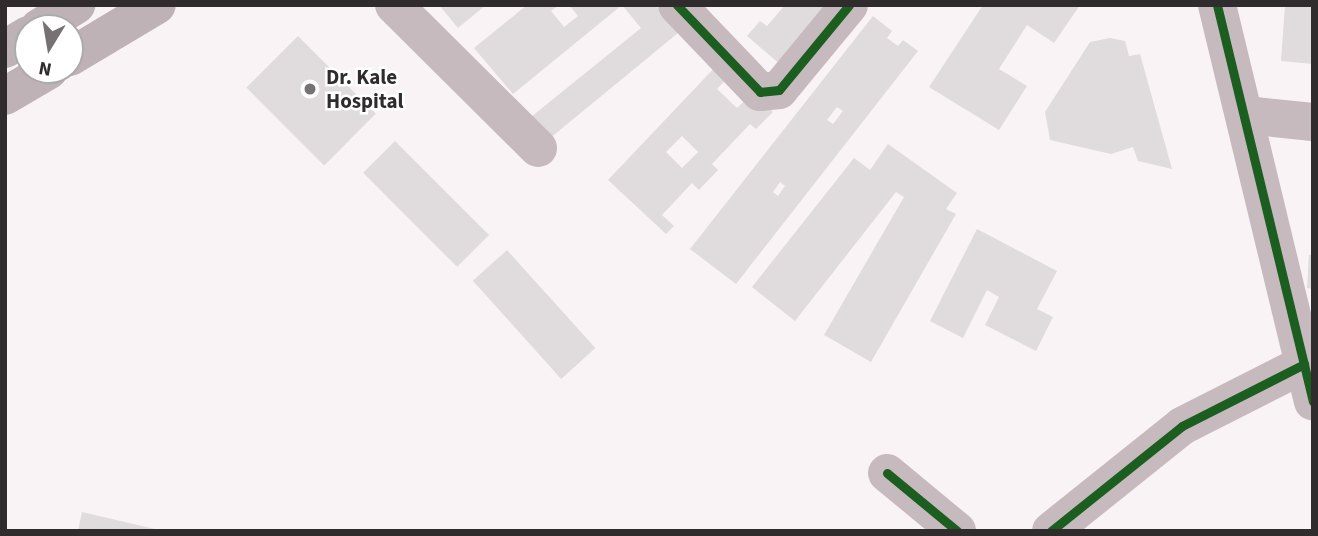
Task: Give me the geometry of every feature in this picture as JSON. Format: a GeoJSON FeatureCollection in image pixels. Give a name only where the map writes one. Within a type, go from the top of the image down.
{"type":"FeatureCollection","features":[{"type":"Feature","properties":{"kind":"main road"},"geometry":{"type":"LineString","coordinates":[[84,49],[157,5]]}},
{"type":"Feature","properties":{"kind":"main road"},"geometry":{"type":"LineString","coordinates":[[5,96],[25,84]]}},
{"type":"Feature","properties":{"kind":"street"},"geometry":{"type":"LineString","coordinates":[[394,5],[538,148]]}},
{"type":"Feature","properties":{"kind":"street"},"geometry":{"type":"LineString","coordinates":[[677,5],[760,92],[779,90],[849,5]]}},
{"type":"Feature","properties":{"kind":"street"},"geometry":{"type":"LineString","coordinates":[[1216,5],[1246,115],[1313,402]]}},
{"type":"Feature","properties":{"kind":"street"},"geometry":{"type":"LineString","coordinates":[[1246,115],[1313,122]]}},
{"type":"Feature","properties":{"kind":"street"},"geometry":{"type":"LineString","coordinates":[[1051,531],[1182,426],[1304,364]]}},
{"type":"Feature","properties":{"kind":"street"},"geometry":{"type":"LineString","coordinates":[[887,473],[957,531]]}},
{"type":"Feature","properties":{"kind":"building"},"geometry":{"type":"Polygon","coordinates":[[[439,5],[486,5],[458,28],[439,5]]]}},
{"type":"Feature","properties":{"kind":"building"},"geometry":{"type":"Polygon","coordinates":[[[527,5],[559,5],[551,11],[564,27],[578,16],[569,5],[622,5],[513,94],[474,48],[527,5]]]}},
{"type":"Feature","properties":{"kind":"building"},"geometry":{"type":"Polygon","coordinates":[[[622,5],[655,5],[678,33],[549,139],[531,117],[641,28],[622,5]]]}},
{"type":"Feature","properties":{"kind":"building"},"geometry":{"type":"Polygon","coordinates":[[[785,5],[827,5],[782,66],[747,36],[760,21],[767,26],[785,5]]]}},
{"type":"Feature","properties":{"kind":"building"},"geometry":{"type":"Polygon","coordinates":[[[983,5],[1080,5],[1054,43],[1027,25],[999,69],[1027,86],[999,130],[929,87],[983,5]]]}},
{"type":"Feature","properties":{"kind":"building"},"geometry":{"type":"Polygon","coordinates":[[[1285,5],[1313,5],[1313,64],[1281,61],[1285,5]]]}},
{"type":"Feature","properties":{"kind":"building"},"geometry":{"type":"Polygon","coordinates":[[[873,16],[892,31],[887,38],[898,46],[903,40],[918,51],[736,284],[690,249],[873,16]],[[837,107],[827,120],[833,124],[843,111],[837,107]],[[780,182],[773,192],[778,196],[785,186],[780,182]]]}},
{"type":"Feature","properties":{"kind":"building"},"geometry":{"type":"Polygon","coordinates":[[[298,36],[376,114],[324,165],[246,88],[298,36]]]}},
{"type":"Feature","properties":{"kind":"building"},"geometry":{"type":"Polygon","coordinates":[[[1110,38],[1125,41],[1129,56],[1140,54],[1172,169],[1138,161],[1133,147],[1111,154],[1050,140],[1045,112],[1090,42],[1110,38]]]}},
{"type":"Feature","properties":{"kind":"building"},"geometry":{"type":"Polygon","coordinates":[[[720,62],[732,73],[717,89],[737,108],[753,93],[773,112],[756,129],[750,124],[712,164],[718,170],[699,190],[692,183],[662,215],[674,226],[666,234],[608,180],[720,62]],[[682,136],[666,152],[682,168],[698,152],[682,136]]]}},
{"type":"Feature","properties":{"kind":"building"},"geometry":{"type":"Polygon","coordinates":[[[395,141],[489,235],[457,267],[363,173],[395,141]]]}},
{"type":"Feature","properties":{"kind":"building"},"geometry":{"type":"Polygon","coordinates":[[[888,144],[957,193],[946,209],[956,214],[871,362],[824,335],[904,197],[896,192],[795,321],[752,287],[854,158],[870,170],[888,144]]]}},
{"type":"Feature","properties":{"kind":"building"},"geometry":{"type":"Polygon","coordinates":[[[977,229],[1057,271],[1037,309],[1053,317],[1036,351],[985,325],[999,297],[987,290],[963,338],[930,321],[977,229]]]}},
{"type":"Feature","properties":{"kind":"building"},"geometry":{"type":"Polygon","coordinates":[[[507,250],[595,348],[561,379],[473,281],[507,250]]]}},
{"type":"Feature","properties":{"kind":"building"},"geometry":{"type":"Polygon","coordinates":[[[1309,255],[1313,255],[1313,289],[1307,288],[1309,255]]]}},
{"type":"Feature","properties":{"kind":"building"},"geometry":{"type":"Polygon","coordinates":[[[82,512],[159,530],[159,531],[78,531],[82,512]]]}},
{"type":"Feature","properties":{"kind":"cycle path"},"geometry":{"type":"LineString","coordinates":[[677,5],[760,92],[779,90],[849,5]]}},
{"type":"Feature","properties":{"kind":"cycle path"},"geometry":{"type":"LineString","coordinates":[[1217,5],[1313,402]]}},
{"type":"Feature","properties":{"kind":"cycle path"},"geometry":{"type":"LineString","coordinates":[[1051,531],[1182,426],[1304,364]]}},
{"type":"Feature","properties":{"kind":"cycle path"},"geometry":{"type":"LineString","coordinates":[[887,473],[957,531]]}},
{"type":"Feature","properties":{"kind":"place","name":"Dr. Kale Hospital"},"geometry":{"type":"Point","coordinates":[310,89]}}]}
